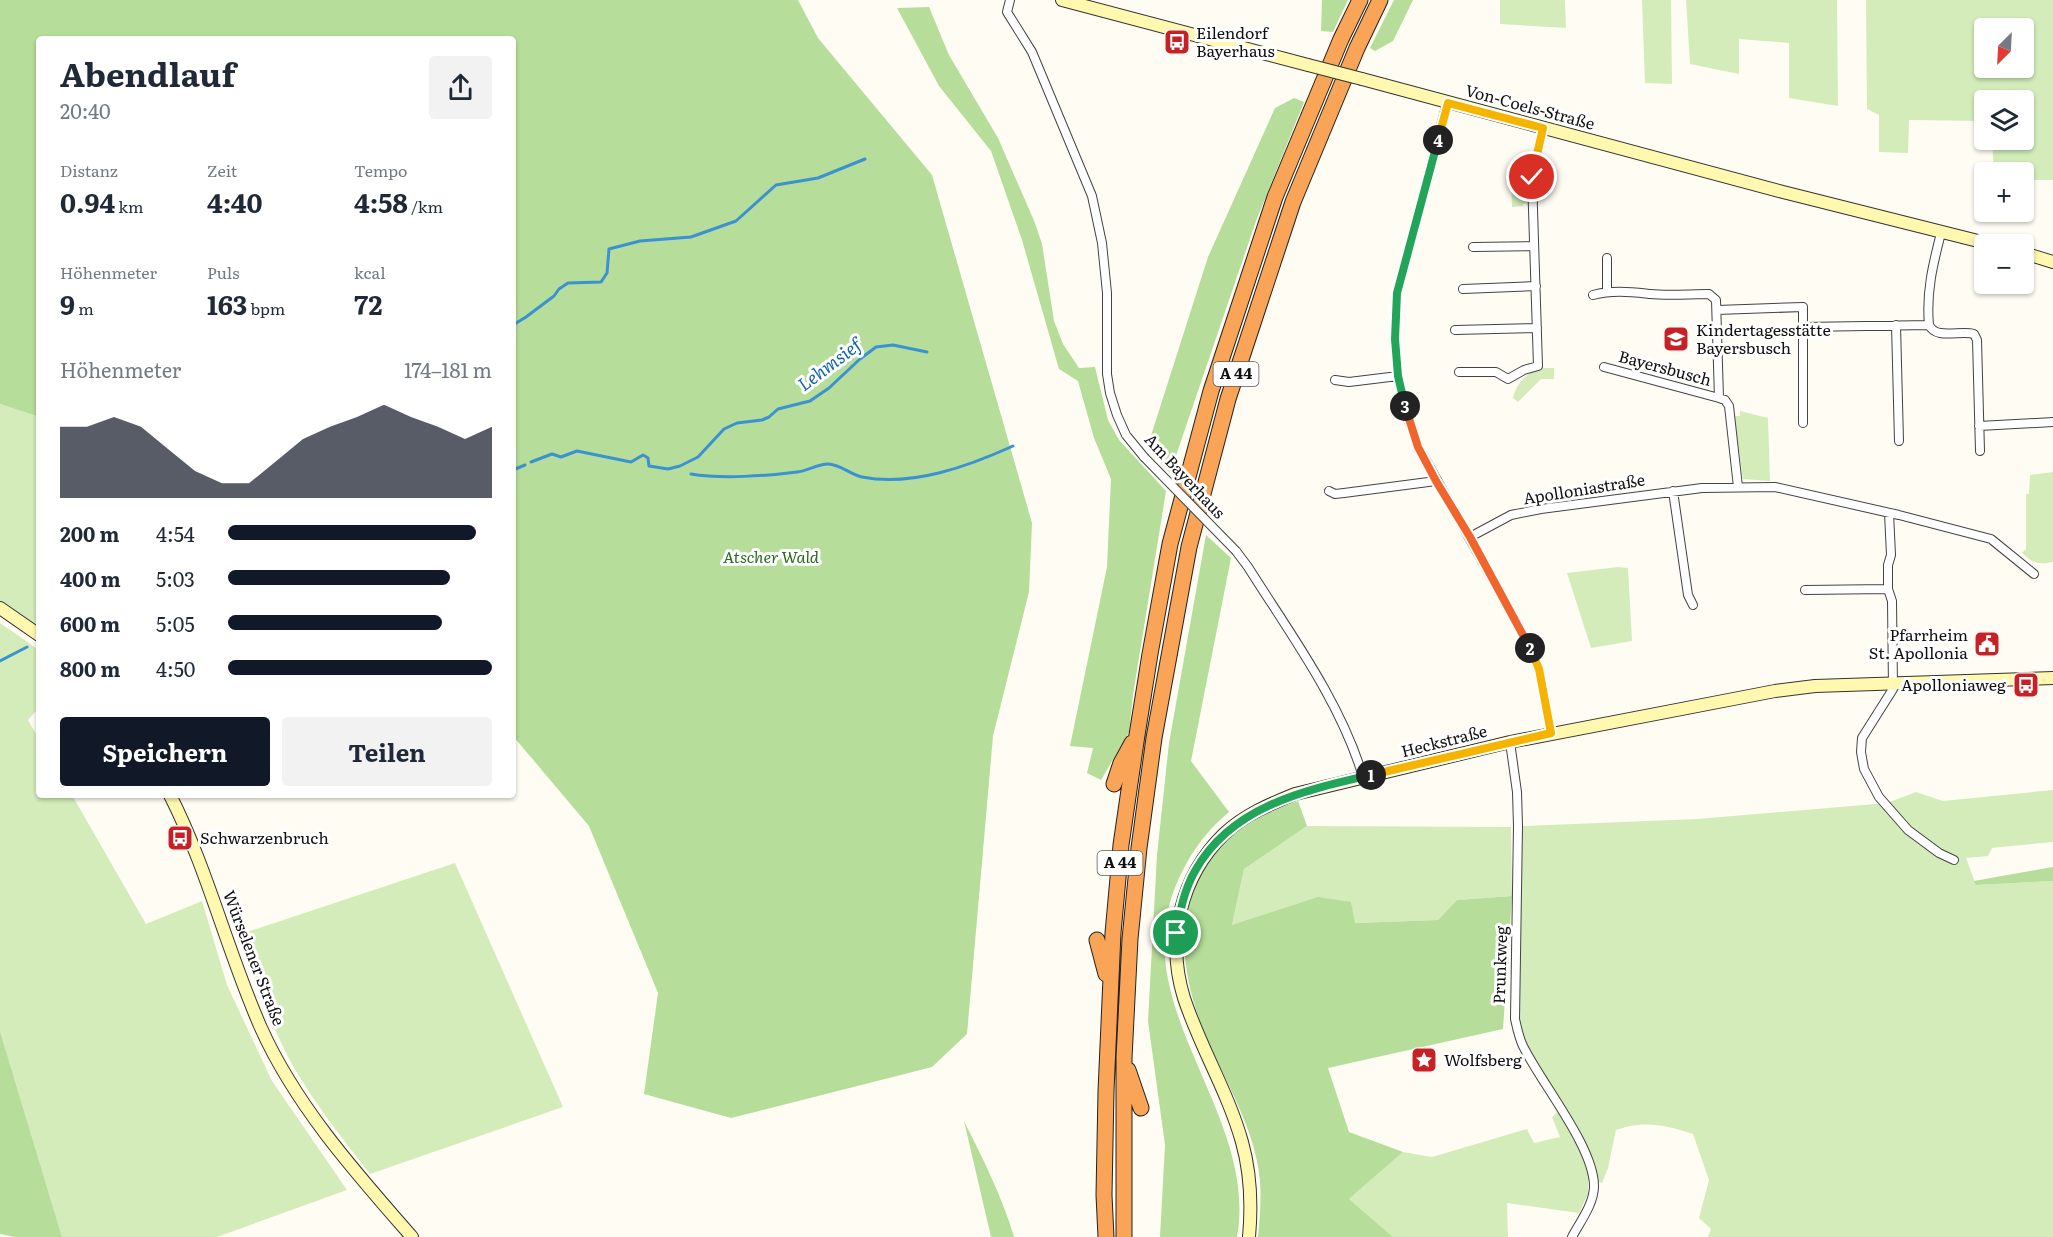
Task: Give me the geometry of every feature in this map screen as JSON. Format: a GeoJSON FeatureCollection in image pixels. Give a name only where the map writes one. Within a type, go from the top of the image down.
{"type":"FeatureCollection","features":[{"type":"Feature","properties":{"kind":"highway","name":"A 44"},"geometry":{"type":"LineString","coordinates":[[1106,1237],[1104,1195],[1110,992],[1121,844],[1170,544],[1211,391],[1275,197],[1341,39],[1360,0]]}},
{"type":"Feature","properties":{"kind":"highway","name":"A 44"},"geometry":{"type":"LineString","coordinates":[[1124,1237],[1124,1058],[1130,939],[1141,836],[1166,669],[1189,547],[1228,399],[1293,202],[1357,48],[1380,0]]}},
{"type":"Feature","properties":{"kind":"highway"},"geometry":{"type":"LineString","coordinates":[[1114,784],[1121,763],[1137,735]]}},
{"type":"Feature","properties":{"kind":"highway"},"geometry":{"type":"LineString","coordinates":[[1097,940],[1110,992]]}},
{"type":"Feature","properties":{"kind":"highway"},"geometry":{"type":"LineString","coordinates":[[1124,1058],[1140,1108]]}},
{"type":"Feature","properties":{"kind":"main road","name":"Von-Coels-Straße"},"geometry":{"type":"LineString","coordinates":[[1062,0],[1974,240]]}},
{"type":"Feature","properties":{"kind":"main road"},"geometry":{"type":"LineString","coordinates":[[2034,256],[2053,262]]}},
{"type":"Feature","properties":{"kind":"main road"},"geometry":{"type":"LineString","coordinates":[[0,608],[36,633]]}},
{"type":"Feature","properties":{"kind":"main road","name":"Heckstraße"},"geometry":{"type":"LineString","coordinates":[[1249,1237],[1252,1210],[1250,1177],[1243,1144],[1232,1111],[1193,1023],[1181,985],[1177,963],[1176,933],[1181,903],[1194,871],[1224,833],[1244,818],[1269,804],[1295,794],[1363,777],[1551,733],[1775,691],[1815,686],[2053,678]]}},
{"type":"Feature","properties":{"kind":"main road","name":"Würselener Straße"},"geometry":{"type":"LineString","coordinates":[[171,798],[209,886],[254,1011],[279,1061],[326,1134],[412,1237]]}},
{"type":"Feature","properties":{"kind":"street","name":"Am Bayerhaus"},"geometry":{"type":"LineString","coordinates":[[1010,0],[1007,12],[1032,52],[1092,196],[1102,243],[1106,283],[1107,374],[1110,393],[1125,435],[1236,551],[1248,567],[1313,670],[1354,748],[1363,777]]}},
{"type":"Feature","properties":{"kind":"street"},"geometry":{"type":"LineString","coordinates":[[1448,103],[1397,293],[1395,339],[1398,376],[1406,413],[1418,447],[1470,537],[1525,638],[1539,669],[1551,733]]}},
{"type":"Feature","properties":{"kind":"street"},"geometry":{"type":"LineString","coordinates":[[1459,372],[1496,372],[1508,379],[1524,370],[1538,366],[1532,177],[1543,128]]}},
{"type":"Feature","properties":{"kind":"street"},"geometry":{"type":"LineString","coordinates":[[1941,233],[1927,294],[1929,325],[1938,333],[1968,332],[1974,334],[1977,340],[1980,451]]}},
{"type":"Feature","properties":{"kind":"street"},"geometry":{"type":"LineString","coordinates":[[1473,247],[1534,246]]}},
{"type":"Feature","properties":{"kind":"street"},"geometry":{"type":"LineString","coordinates":[[1607,258],[1607,291]]}},
{"type":"Feature","properties":{"kind":"street"},"geometry":{"type":"LineString","coordinates":[[1463,289],[1536,286]]}},
{"type":"Feature","properties":{"kind":"street"},"geometry":{"type":"LineString","coordinates":[[1593,295],[1607,291],[1709,294],[1716,300],[1719,398],[1725,400],[1729,406],[1738,487]]}},
{"type":"Feature","properties":{"kind":"street"},"geometry":{"type":"LineString","coordinates":[[1717,310],[1803,307],[1803,423]]}},
{"type":"Feature","properties":{"kind":"street"},"geometry":{"type":"LineString","coordinates":[[1896,325],[1899,441]]}},
{"type":"Feature","properties":{"kind":"street"},"geometry":{"type":"LineString","coordinates":[[1803,327],[1929,325]]}},
{"type":"Feature","properties":{"kind":"street"},"geometry":{"type":"LineString","coordinates":[[1455,330],[1537,328]]}},
{"type":"Feature","properties":{"kind":"street","name":"Bayersbusch"},"geometry":{"type":"LineString","coordinates":[[1604,367],[1719,398]]}},
{"type":"Feature","properties":{"kind":"street"},"geometry":{"type":"LineString","coordinates":[[1335,380],[1349,382],[1398,376]]}},
{"type":"Feature","properties":{"kind":"street"},"geometry":{"type":"LineString","coordinates":[[1979,426],[2053,422]]}},
{"type":"Feature","properties":{"kind":"street"},"geometry":{"type":"LineString","coordinates":[[1329,491],[1335,494],[1436,481]]}},
{"type":"Feature","properties":{"kind":"street","name":"Apolloniastraße"},"geometry":{"type":"LineString","coordinates":[[1470,537],[1511,515],[1564,506],[1673,491],[1775,487],[1991,539],[2034,574]]}},
{"type":"Feature","properties":{"kind":"street"},"geometry":{"type":"LineString","coordinates":[[1673,491],[1688,595],[1693,605]]}},
{"type":"Feature","properties":{"kind":"street"},"geometry":{"type":"LineString","coordinates":[[1889,513],[1891,555],[1888,565],[1888,589],[1892,601],[1893,690],[1862,738],[1861,752],[1864,769],[1879,797],[1908,830],[1939,853],[1954,860]]}},
{"type":"Feature","properties":{"kind":"street"},"geometry":{"type":"LineString","coordinates":[[1805,590],[1888,589]]}},
{"type":"Feature","properties":{"kind":"street","name":"Prunkweg"},"geometry":{"type":"LineString","coordinates":[[1510,742],[1517,792],[1518,826],[1515,1019],[1522,1045],[1583,1149],[1592,1171],[1594,1187],[1592,1200],[1572,1237]]}},
{"type":"Feature","properties":{"kind":"green space","name":"Atscher Wald"},"geometry":{"type":"Polygon","coordinates":[[[0,0],[798,0],[818,38],[932,175],[1032,523],[1029,592],[993,736],[967,1034],[932,1067],[731,1118],[644,1094],[658,993],[589,826],[516,740],[516,36],[36,36],[36,416],[0,404],[0,0]]]}},
{"type":"Feature","properties":{"kind":"green space"},"geometry":{"type":"Polygon","coordinates":[[[1322,0],[1348,0],[1333,32],[1321,31],[1322,0]]]}},
{"type":"Feature","properties":{"kind":"green space"},"geometry":{"type":"Polygon","coordinates":[[[1394,0],[1413,0],[1393,41],[1375,51],[1370,48],[1394,0]]]}},
{"type":"Feature","properties":{"kind":"green space"},"geometry":{"type":"Polygon","coordinates":[[[1500,0],[1565,0],[1566,28],[1500,24],[1500,0]]]}},
{"type":"Feature","properties":{"kind":"green space"},"geometry":{"type":"Polygon","coordinates":[[[1642,0],[1671,0],[1672,84],[1645,83],[1642,0]]]}},
{"type":"Feature","properties":{"kind":"green space"},"geometry":{"type":"Polygon","coordinates":[[[1686,0],[1837,0],[1838,106],[1789,98],[1789,43],[1739,39],[1739,74],[1690,64],[1686,0]]]}},
{"type":"Feature","properties":{"kind":"green space"},"geometry":{"type":"Polygon","coordinates":[[[1866,0],[2053,0],[2053,180],[2034,180],[2034,162],[1993,162],[1993,150],[2034,150],[2034,90],[1974,90],[1974,121],[1909,120],[1908,153],[1879,152],[1879,115],[1867,109],[1866,0]]]}},
{"type":"Feature","properties":{"kind":"green space"},"geometry":{"type":"Polygon","coordinates":[[[929,7],[949,55],[998,138],[1035,223],[1042,244],[1054,321],[1063,344],[1079,368],[1095,367],[1108,420],[1119,440],[1166,491],[1129,732],[1101,780],[1087,773],[1093,748],[1070,746],[1107,567],[1111,479],[1094,438],[1078,381],[1059,369],[1022,240],[991,151],[939,86],[897,8],[929,7]]]}},
{"type":"Feature","properties":{"kind":"green space"},"geometry":{"type":"Polygon","coordinates":[[[1294,98],[1304,102],[1256,221],[1170,473],[1147,448],[1208,257],[1275,108],[1294,98]]]}},
{"type":"Feature","properties":{"kind":"green space"},"geometry":{"type":"Polygon","coordinates":[[[1511,179],[1528,179],[1529,203],[1512,207],[1511,179]]]}},
{"type":"Feature","properties":{"kind":"green space"},"geometry":{"type":"Polygon","coordinates":[[[1542,368],[1554,368],[1554,379],[1541,379],[1518,402],[1513,398],[1523,379],[1542,368]]]}},
{"type":"Feature","properties":{"kind":"green space"},"geometry":{"type":"Polygon","coordinates":[[[0,404],[36,416],[36,626],[0,601],[0,404]]]}},
{"type":"Feature","properties":{"kind":"green space"},"geometry":{"type":"Polygon","coordinates":[[[1740,411],[1768,418],[1770,481],[1743,479],[1734,416],[1740,416],[1740,411]]]}},
{"type":"Feature","properties":{"kind":"green space"},"geometry":{"type":"Polygon","coordinates":[[[2053,472],[2053,562],[2040,563],[2029,559],[2022,553],[2026,549],[2026,494],[2029,494],[2030,475],[2053,472]]]}},
{"type":"Feature","properties":{"kind":"green space"},"geometry":{"type":"Polygon","coordinates":[[[1206,535],[1231,558],[1191,761],[1229,812],[1205,836],[1186,864],[1176,885],[1165,930],[1167,974],[1179,1018],[1230,1147],[1239,1191],[1237,1237],[1160,1237],[1165,1145],[1148,1021],[1157,855],[1169,743],[1206,535]]]}},
{"type":"Feature","properties":{"kind":"green space"},"geometry":{"type":"Polygon","coordinates":[[[1618,567],[1628,568],[1632,641],[1591,648],[1567,573],[1618,567]]]}},
{"type":"Feature","properties":{"kind":"green space"},"geometry":{"type":"Polygon","coordinates":[[[0,623],[36,648],[36,711],[28,720],[36,734],[36,798],[74,798],[146,924],[202,901],[227,985],[272,1081],[347,1190],[217,1237],[62,1237],[0,1031],[0,623]]]}},
{"type":"Feature","properties":{"kind":"green space"},"geometry":{"type":"Polygon","coordinates":[[[2053,790],[2053,842],[1992,848],[1988,856],[1966,858],[1976,885],[2053,881],[2053,1237],[1708,1237],[1711,1229],[1699,1218],[1709,1180],[1693,1134],[1646,1124],[1616,1130],[1608,1168],[1602,1183],[1588,1180],[1588,1194],[1579,1213],[1507,1203],[1508,1237],[1393,1237],[1349,1199],[1403,1152],[1432,1157],[1527,1129],[1534,1143],[1560,1137],[1552,1117],[1565,1106],[1524,1042],[1518,1010],[1521,826],[1697,819],[1887,803],[1916,792],[1943,801],[2053,790]]]}},
{"type":"Feature","properties":{"kind":"green space"},"geometry":{"type":"Polygon","coordinates":[[[1298,801],[1307,826],[1244,869],[1232,925],[1318,897],[1351,902],[1355,923],[1438,920],[1457,900],[1512,896],[1503,1029],[1328,1068],[1349,1132],[1403,1152],[1349,1199],[1393,1237],[1258,1237],[1260,1189],[1254,1147],[1239,1108],[1202,1028],[1189,982],[1185,958],[1188,911],[1203,871],[1212,857],[1236,833],[1265,815],[1298,801]]]}},
{"type":"Feature","properties":{"kind":"green space"},"geometry":{"type":"Polygon","coordinates":[[[1307,826],[1511,827],[1512,896],[1457,900],[1438,920],[1354,923],[1351,902],[1232,925],[1244,869],[1307,826]]]}},
{"type":"Feature","properties":{"kind":"green space"},"geometry":{"type":"Polygon","coordinates":[[[455,863],[563,1107],[370,1174],[320,1108],[293,1066],[270,1018],[238,935],[455,863]]]}},
{"type":"Feature","properties":{"kind":"green space"},"geometry":{"type":"Polygon","coordinates":[[[2053,867],[2053,881],[1976,885],[1974,881],[2053,867]]]}},
{"type":"Feature","properties":{"kind":"green space"},"geometry":{"type":"Polygon","coordinates":[[[0,1031],[62,1237],[15,1237],[0,1234],[0,1031]]]}},
{"type":"Feature","properties":{"kind":"green space"},"geometry":{"type":"Polygon","coordinates":[[[964,1121],[998,1192],[1014,1237],[991,1237],[964,1121]]]}},
{"type":"Feature","properties":{"kind":"waterway","name":"Lehmsief"},"geometry":{"type":"LineString","coordinates":[[516,323],[568,283],[601,282],[607,273],[609,249],[640,241],[691,237],[736,221],[776,185],[818,178],[865,159]]}},
{"type":"Feature","properties":{"kind":"waterway","name":"Lehmsief"},"geometry":{"type":"LineString","coordinates":[[531,462],[552,454],[561,457],[577,451],[631,462],[643,455],[648,458],[649,466],[668,469],[680,466],[698,457],[724,429],[737,423],[762,420],[778,409],[810,401],[829,388],[876,347],[893,345],[927,352]]}},
{"type":"Feature","properties":{"kind":"waterway"},"geometry":{"type":"LineString","coordinates":[[691,474],[730,477],[772,475],[828,464],[862,477],[900,479],[940,473],[978,461],[1013,446]]}},
{"type":"Feature","properties":{"kind":"waterway","name":"Lehmsief"},"geometry":{"type":"LineString","coordinates":[[516,469],[525,465]]}},
{"type":"Feature","properties":{"kind":"waterway","name":"Lehmsief"},"geometry":{"type":"LineString","coordinates":[[0,661],[27,647]]}},
{"type":"Feature","properties":{"kind":"place","name":"Eilendorf Bayerhaus"},"geometry":{"type":"Point","coordinates":[1177,42]}},
{"type":"Feature","properties":{"kind":"place","name":"Kindertagesstätte Bayersbusch"},"geometry":{"type":"Point","coordinates":[1676,339]}},
{"type":"Feature","properties":{"kind":"place","name":"Pfarrheim St. Apollonia"},"geometry":{"type":"Point","coordinates":[1987,644]}},
{"type":"Feature","properties":{"kind":"place","name":"Apolloniaweg"},"geometry":{"type":"Point","coordinates":[2026,685]}},
{"type":"Feature","properties":{"kind":"place","name":"Schwarzenbruch"},"geometry":{"type":"Point","coordinates":[180,838]}},
{"type":"Feature","properties":{"kind":"place","name":"Wolfsberg"},"geometry":{"type":"Point","coordinates":[1424,1060]}},
{"type":"Feature","properties":{"kind":"route"},"geometry":{"type":"LineString","coordinates":[[1176,933],[1181,903],[1194,871],[1224,833],[1269,804],[1295,794],[1551,733],[1539,669],[1525,638],[1418,447],[1406,413],[1398,376],[1395,339],[1397,293],[1448,103],[1543,128],[1532,177]]}}]}
